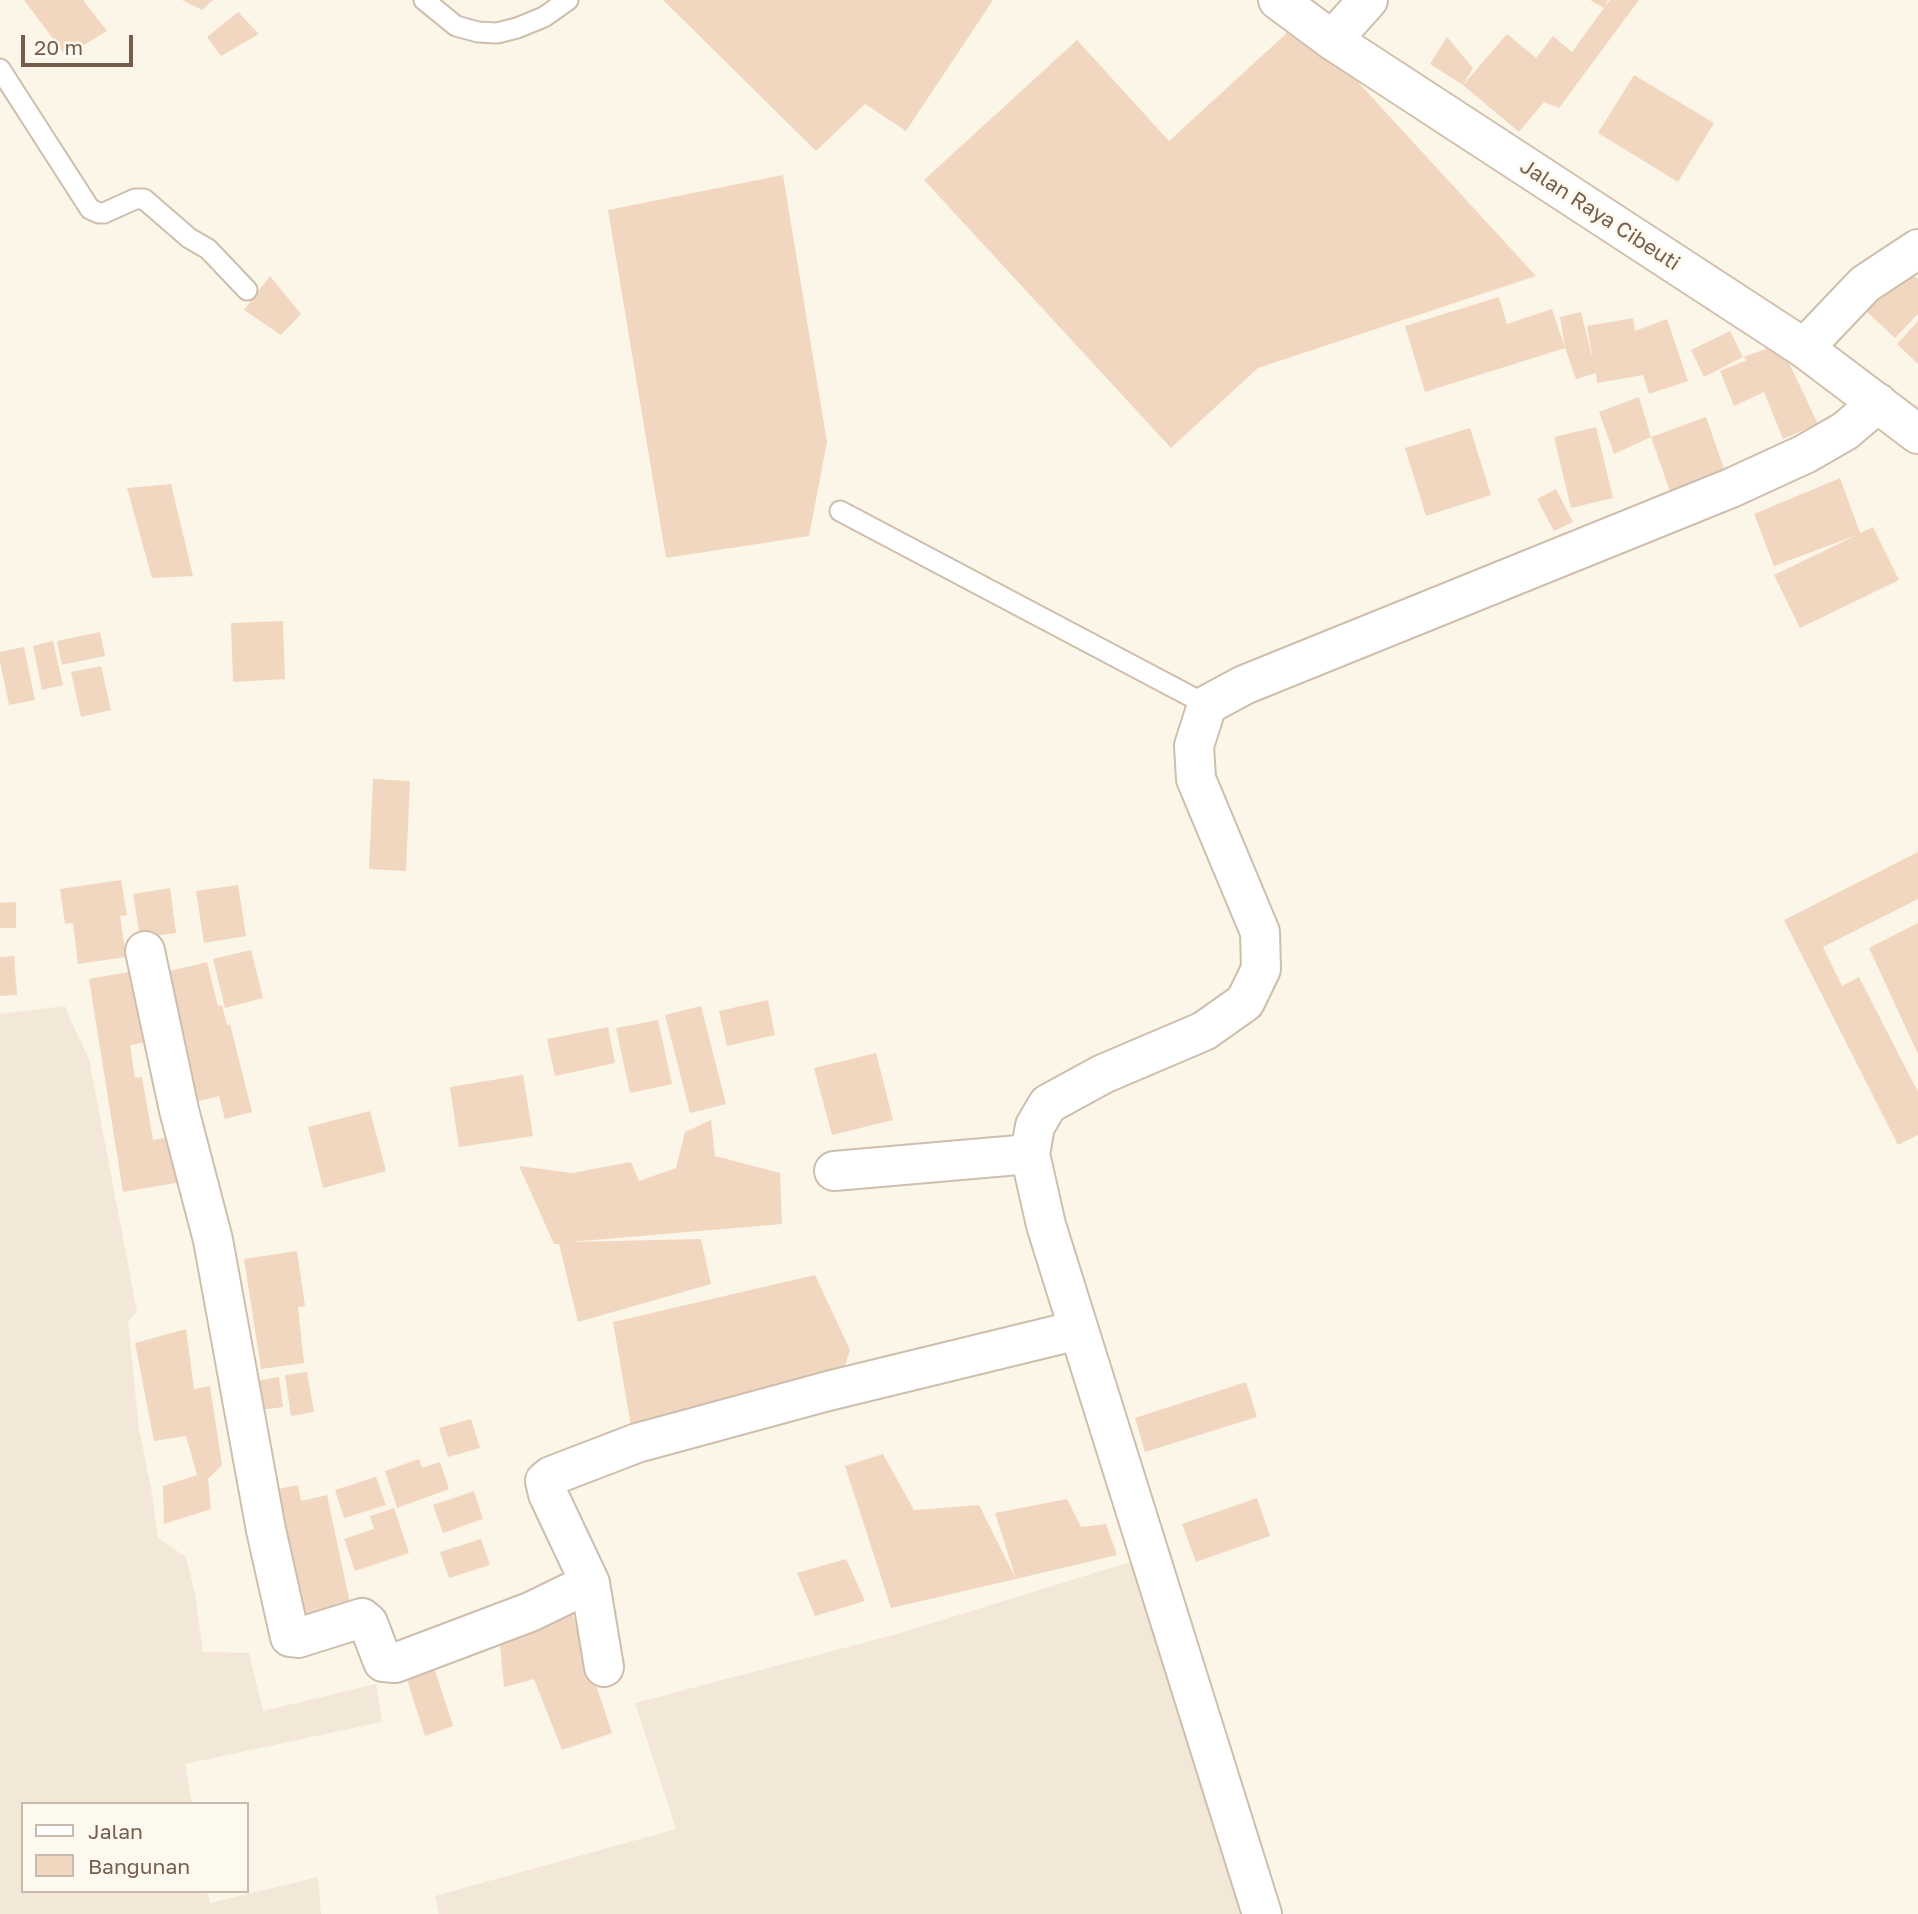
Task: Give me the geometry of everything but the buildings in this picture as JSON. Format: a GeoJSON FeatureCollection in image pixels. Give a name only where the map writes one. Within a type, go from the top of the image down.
{"type":"FeatureCollection","features":[{"type":"Feature","properties":{"kind":"street","name":"Jalan Raya Cibeuti"},"geometry":{"type":"LineString","coordinates":[[1278,0],[1332,40],[1804,348],[1918,434]]}},
{"type":"Feature","properties":{"kind":"street"},"geometry":{"type":"LineString","coordinates":[[1332,40],[1368,0]]}},
{"type":"Feature","properties":{"kind":"street"},"geometry":{"type":"LineString","coordinates":[[1804,348],[1865,284],[1918,249]]}},
{"type":"Feature","properties":{"kind":"street"},"geometry":{"type":"LineString","coordinates":[[1262,1914],[1045,1225],[1030,1154],[1035,1126],[1048,1104],[1102,1074],[1204,1031],[1245,1002],[1261,969],[1260,932],[1196,779],[1194,746],[1207,705],[1244,685],[1731,488],[1805,454],[1845,431],[1878,403]]}},
{"type":"Feature","properties":{"kind":"street"},"geometry":{"type":"LineString","coordinates":[[145,951],[179,1110],[215,1247],[266,1530],[290,1637],[298,1638],[362,1618],[368,1623],[383,1662],[395,1663],[530,1612],[590,1583]]}},
{"type":"Feature","properties":{"kind":"street"},"geometry":{"type":"LineString","coordinates":[[834,1171],[1030,1154]]}},
{"type":"Feature","properties":{"kind":"street"},"geometry":{"type":"LineString","coordinates":[[604,1667],[590,1583],[552,1506],[545,1481],[558,1472],[637,1443],[828,1391],[1078,1330]]}},
{"type":"Feature","properties":{"kind":"lane"},"geometry":{"type":"LineString","coordinates":[[424,0],[456,26],[478,32],[497,33],[544,17],[568,0]]}},
{"type":"Feature","properties":{"kind":"lane"},"geometry":{"type":"LineString","coordinates":[[0,69],[90,209],[99,214],[144,199],[189,238],[208,249],[247,290]]}},
{"type":"Feature","properties":{"kind":"lane"},"geometry":{"type":"LineString","coordinates":[[840,511],[1207,705]]}},
{"type":"Feature","properties":{"kind":"shaded area"},"geometry":{"type":"Polygon","coordinates":[[[65,1006],[89,1059],[137,1312],[128,1321],[139,1429],[158,1538],[186,1557],[195,1594],[203,1652],[249,1653],[263,1711],[376,1684],[382,1722],[185,1764],[192,1802],[21,1802],[21,1893],[208,1893],[210,1903],[318,1877],[321,1914],[0,1914],[0,1014],[65,1006]]]}},
{"type":"Feature","properties":{"kind":"shaded area"},"geometry":{"type":"Polygon","coordinates":[[[1133,1561],[1248,1914],[439,1914],[435,1896],[676,1829],[635,1703],[897,1634],[1133,1561]]]}}]}
